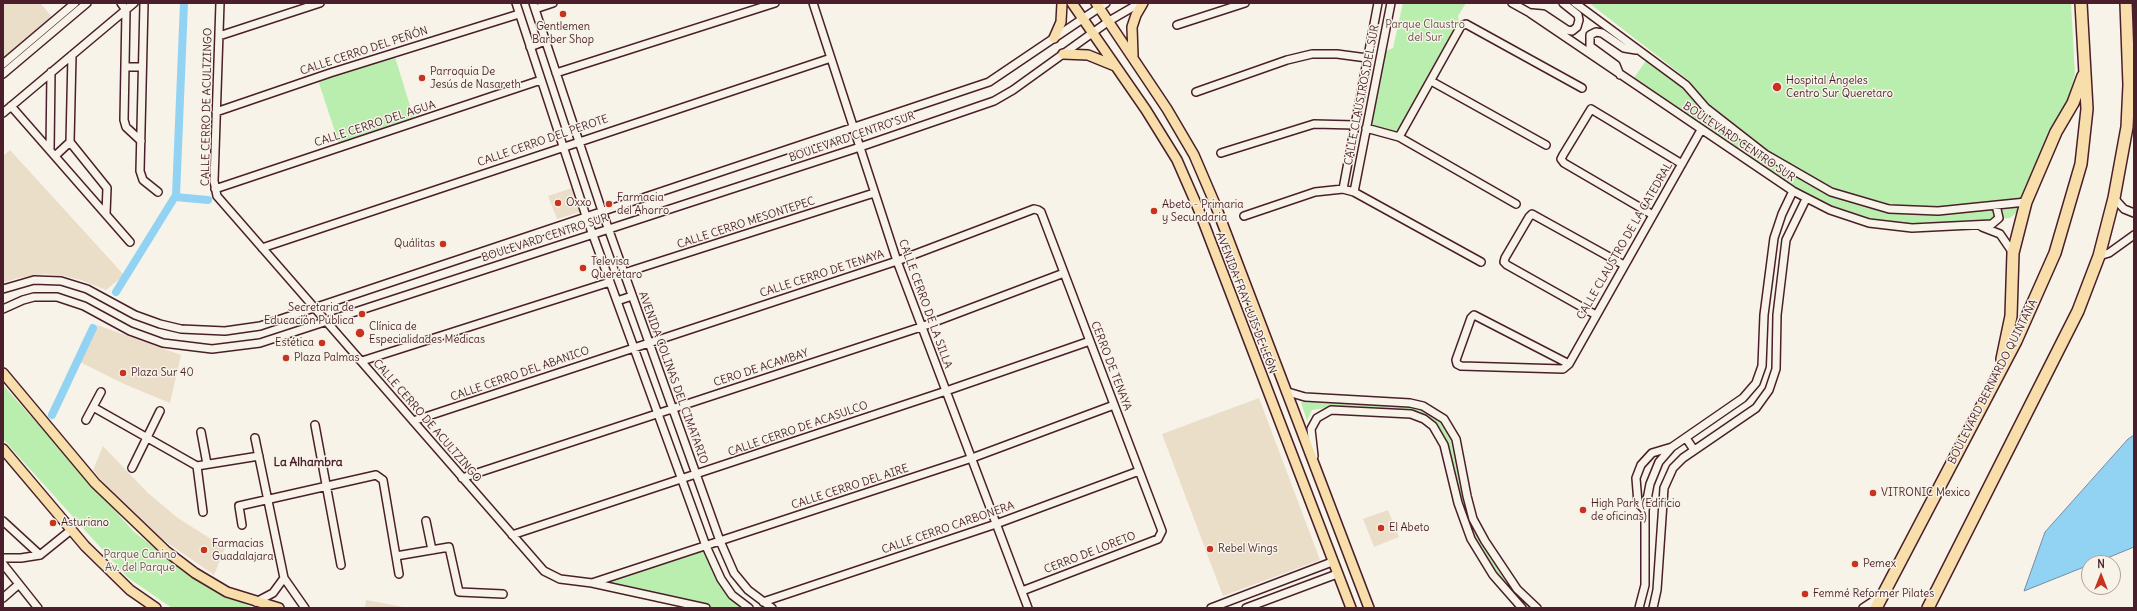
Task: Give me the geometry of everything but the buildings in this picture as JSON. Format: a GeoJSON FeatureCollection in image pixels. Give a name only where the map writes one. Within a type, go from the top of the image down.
{"type":"FeatureCollection","features":[{"type":"Feature","properties":{"kind":"highway","name":"BOULEVARD BERNARDO QUINTANA"},"geometry":{"type":"LineString","coordinates":[[1876,608],[1994,384],[2055,253],[2081,164],[2087,109],[2081,3]]}},
{"type":"Feature","properties":{"kind":"highway"},"geometry":{"type":"LineString","coordinates":[[1928,608],[2078,311],[2099,256],[2114,198],[2125,140],[2129,85],[2126,3]]}},
{"type":"Feature","properties":{"kind":"highway"},"geometry":{"type":"LineString","coordinates":[[1994,384],[2012,316],[2013,253],[2026,202],[2056,132],[2073,103],[2080,87],[2085,65]]}},
{"type":"Feature","properties":{"kind":"main road"},"geometry":{"type":"LineString","coordinates":[[1054,38],[1061,22],[1062,3]]}},
{"type":"Feature","properties":{"kind":"main road","name":"AVENIDA FRAY LUIS DE LEÓN"},"geometry":{"type":"LineString","coordinates":[[1072,3],[1146,110],[1180,167],[1198,208],[1332,562],[1351,608]]}},
{"type":"Feature","properties":{"kind":"main road"},"geometry":{"type":"LineString","coordinates":[[1134,59],[1132,27],[1136,15],[1143,3]]}},
{"type":"Feature","properties":{"kind":"main road","name":"AVENIDA FRAY LUIS DE LEÓN"},"geometry":{"type":"LineString","coordinates":[[1100,4],[1109,21],[1194,155],[1215,204],[1288,392],[1369,608]]}},
{"type":"Feature","properties":{"kind":"main road"},"geometry":{"type":"LineString","coordinates":[[1063,54],[1088,55],[1116,67]]}},
{"type":"Feature","properties":{"kind":"main road"},"geometry":{"type":"LineString","coordinates":[[3,373],[95,483],[166,551],[195,573],[226,592],[279,608]]}},
{"type":"Feature","properties":{"kind":"main road"},"geometry":{"type":"LineString","coordinates":[[3,449],[71,530],[130,590],[156,608]]}},
{"type":"Feature","properties":{"kind":"street"},"geometry":{"type":"LineString","coordinates":[[121,3],[126,10],[124,120],[126,127],[141,141]]}},
{"type":"Feature","properties":{"kind":"street"},"geometry":{"type":"LineString","coordinates":[[3,113],[134,3]]}},
{"type":"Feature","properties":{"kind":"street"},"geometry":{"type":"LineString","coordinates":[[144,3],[141,176],[158,192]]}},
{"type":"Feature","properties":{"kind":"street","name":"CALLE CERRO DE ACULTZINGO"},"geometry":{"type":"LineString","coordinates":[[220,3],[216,112],[215,189],[217,196],[544,570],[552,576],[560,579],[592,583],[706,608]]}},
{"type":"Feature","properties":{"kind":"street"},"geometry":{"type":"LineString","coordinates":[[219,36],[320,3]]}},
{"type":"Feature","properties":{"kind":"street"},"geometry":{"type":"LineString","coordinates":[[516,3],[586,216],[706,546],[721,579],[732,595],[750,608]]}},
{"type":"Feature","properties":{"kind":"street"},"geometry":{"type":"LineString","coordinates":[[534,6],[553,3]]}},
{"type":"Feature","properties":{"kind":"street"},"geometry":{"type":"LineString","coordinates":[[556,73],[775,3]]}},
{"type":"Feature","properties":{"kind":"street","name":"CALLE CERRO DE LA SILLA"},"geometry":{"type":"LineString","coordinates":[[813,3],[897,261],[1028,608]]}},
{"type":"Feature","properties":{"kind":"street","name":"BOULEVARD CENTRO SUR"},"geometry":{"type":"LineString","coordinates":[[3,309],[34,297],[57,297],[84,306],[130,331],[163,343],[212,350],[260,343],[608,228],[860,147],[994,101],[1013,90],[1092,32],[1140,3]]}},
{"type":"Feature","properties":{"kind":"street"},"geometry":{"type":"LineString","coordinates":[[1177,25],[1245,3]]}},
{"type":"Feature","properties":{"kind":"street","name":"CALLE CLAUSTROS DEL SUR"},"geometry":{"type":"LineString","coordinates":[[1343,189],[1378,3]]}},
{"type":"Feature","properties":{"kind":"street","name":"CALLE CLAUSTROS DEL SUR"},"geometry":{"type":"LineString","coordinates":[[1354,192],[1391,3]]}},
{"type":"Feature","properties":{"kind":"street","name":"BOULEVARD CENTRO SUR"},"geometry":{"type":"LineString","coordinates":[[1512,3],[1530,13],[1701,130],[1793,192],[1806,199],[1830,210],[1869,223],[1912,228],[1980,226]]}},
{"type":"Feature","properties":{"kind":"street"},"geometry":{"type":"LineString","coordinates":[[1530,13],[1543,14],[1567,30],[1572,30],[1576,27],[1579,20],[1578,15],[1563,3]]}},
{"type":"Feature","properties":{"kind":"street","name":"BOULEVARD CENTRO SUR"},"geometry":{"type":"LineString","coordinates":[[1575,3],[1636,50],[1686,85],[1706,108],[1765,154],[1831,192],[1889,209],[1938,211],[2026,202]]}},
{"type":"Feature","properties":{"kind":"street"},"geometry":{"type":"LineString","coordinates":[[3,64],[73,4],[83,6]]}},
{"type":"Feature","properties":{"kind":"street","name":"BOULEVARD CENTRO SUR"},"geometry":{"type":"LineString","coordinates":[[3,289],[34,280],[61,281],[87,289],[135,315],[160,324],[202,331],[225,331],[260,326],[989,82],[1083,18],[1100,4]]}},
{"type":"Feature","properties":{"kind":"street"},"geometry":{"type":"LineString","coordinates":[[3,74],[83,6]]}},
{"type":"Feature","properties":{"kind":"street","name":"AVENIDA COLINAS DEL CIMATARIO"},"geometry":{"type":"LineString","coordinates":[[534,6],[602,211],[720,542],[734,573],[748,590],[772,608]]}},
{"type":"Feature","properties":{"kind":"street","name":"CALLE CERRO DEL PEÑÓN"},"geometry":{"type":"LineString","coordinates":[[216,112],[330,73],[519,14]]}},
{"type":"Feature","properties":{"kind":"street"},"geometry":{"type":"LineString","coordinates":[[1399,137],[1461,26],[1466,24],[1582,88]]}},
{"type":"Feature","properties":{"kind":"street"},"geometry":{"type":"LineString","coordinates":[[41,31],[47,37]]}},
{"type":"Feature","properties":{"kind":"street"},"geometry":{"type":"LineString","coordinates":[[1621,75],[1616,65],[1590,46],[1590,35],[1596,32],[1602,33],[1624,48],[1636,50]]}},
{"type":"Feature","properties":{"kind":"street"},"geometry":{"type":"LineString","coordinates":[[530,47],[545,41]]}},
{"type":"Feature","properties":{"kind":"street"},"geometry":{"type":"LineString","coordinates":[[1196,92],[1287,60],[1312,54],[1337,54],[1367,58]]}},
{"type":"Feature","properties":{"kind":"street"},"geometry":{"type":"LineString","coordinates":[[72,55],[70,142],[107,188],[106,214]]}},
{"type":"Feature","properties":{"kind":"street"},"geometry":{"type":"LineString","coordinates":[[11,57],[16,63]]}},
{"type":"Feature","properties":{"kind":"street","name":"CALLE CERRO DEL PEROTE"},"geometry":{"type":"LineString","coordinates":[[262,248],[563,146],[831,58]]}},
{"type":"Feature","properties":{"kind":"street"},"geometry":{"type":"LineString","coordinates":[[125,67],[142,66]]}},
{"type":"Feature","properties":{"kind":"street"},"geometry":{"type":"LineString","coordinates":[[51,72],[53,153]]}},
{"type":"Feature","properties":{"kind":"street","name":"CALLE CERRO DEL AGUA"},"geometry":{"type":"LineString","coordinates":[[215,189],[541,80]]}},
{"type":"Feature","properties":{"kind":"street"},"geometry":{"type":"LineString","coordinates":[[1431,81],[1546,145]]}},
{"type":"Feature","properties":{"kind":"street"},"geometry":{"type":"LineString","coordinates":[[1360,94],[1372,96]]}},
{"type":"Feature","properties":{"kind":"street"},"geometry":{"type":"LineString","coordinates":[[11,106],[130,242]]}},
{"type":"Feature","properties":{"kind":"street"},"geometry":{"type":"LineString","coordinates":[[1653,215],[1564,163],[1561,159],[1563,155],[1591,109],[1682,164]]}},
{"type":"Feature","properties":{"kind":"street"},"geometry":{"type":"LineString","coordinates":[[1221,153],[1314,124],[1355,125]]}},
{"type":"Feature","properties":{"kind":"street"},"geometry":{"type":"LineString","coordinates":[[1366,128],[1399,137],[1516,204]]}},
{"type":"Feature","properties":{"kind":"street","name":"CALLE CLAUSTRO DE LA CATEDRAL"},"geometry":{"type":"LineString","coordinates":[[1569,364],[1701,130]]}},
{"type":"Feature","properties":{"kind":"street"},"geometry":{"type":"LineString","coordinates":[[53,153],[70,142]]}},
{"type":"Feature","properties":{"kind":"street"},"geometry":{"type":"LineString","coordinates":[[1244,216],[1315,192],[1343,189],[1354,192],[1481,262]]}},
{"type":"Feature","properties":{"kind":"street"},"geometry":{"type":"LineString","coordinates":[[1639,608],[1645,585],[1645,510],[1650,484],[1659,462],[1672,447],[1743,398],[1756,383],[1762,366],[1764,315],[1774,238],[1782,214],[1793,192]]}},
{"type":"Feature","properties":{"kind":"street","name":"CALLE CERRO MESONTEPEC"},"geometry":{"type":"LineString","coordinates":[[624,273],[874,193]]}},
{"type":"Feature","properties":{"kind":"street"},"geometry":{"type":"LineString","coordinates":[[2114,198],[2124,209],[2134,213]]}},
{"type":"Feature","properties":{"kind":"street"},"geometry":{"type":"LineString","coordinates":[[1653,608],[1657,590],[1664,488],[1673,468],[1694,450],[1756,408],[1769,390],[1776,369],[1777,315],[1786,240],[1806,199]]}},
{"type":"Feature","properties":{"kind":"street"},"geometry":{"type":"LineString","coordinates":[[1980,226],[1992,224],[1999,218],[1996,205]]}},
{"type":"Feature","properties":{"kind":"street","name":"CALLE CERRO DE TENAYA"},"geometry":{"type":"LineString","coordinates":[[634,347],[897,261],[1034,209],[1038,210]]}},
{"type":"Feature","properties":{"kind":"street","name":"CERRO DE TENAYA"},"geometry":{"type":"LineString","coordinates":[[1038,210],[1041,212],[1162,531]]}},
{"type":"Feature","properties":{"kind":"street"},"geometry":{"type":"LineString","coordinates":[[1596,315],[1507,265],[1504,262],[1505,258],[1532,214],[1624,265]]}},
{"type":"Feature","properties":{"kind":"street"},"geometry":{"type":"LineString","coordinates":[[1980,226],[2000,234],[2013,253]]}},
{"type":"Feature","properties":{"kind":"street"},"geometry":{"type":"LineString","coordinates":[[2099,256],[2109,253],[2134,236]]}},
{"type":"Feature","properties":{"kind":"street"},"geometry":{"type":"LineString","coordinates":[[1774,238],[1786,240]]}},
{"type":"Feature","properties":{"kind":"street","name":"CERO DE ACAMBAY"},"geometry":{"type":"LineString","coordinates":[[462,478],[921,327],[1064,273]]}},
{"type":"Feature","properties":{"kind":"street"},"geometry":{"type":"LineString","coordinates":[[362,361],[610,282]]}},
{"type":"Feature","properties":{"kind":"street"},"geometry":{"type":"LineString","coordinates":[[617,301],[632,296]]}},
{"type":"Feature","properties":{"kind":"street"},"geometry":{"type":"LineString","coordinates":[[1474,315],[1569,364],[1563,369],[1461,366],[1457,364],[1456,360],[1468,324],[1474,315]]}},
{"type":"Feature","properties":{"kind":"street"},"geometry":{"type":"LineString","coordinates":[[1764,315],[1777,315]]}},
{"type":"Feature","properties":{"kind":"street","name":"CALLE CERRO DE ACASULCO"},"geometry":{"type":"LineString","coordinates":[[512,535],[682,480],[1090,341]]}},
{"type":"Feature","properties":{"kind":"street","name":"CALLE CERRO DEL ABANICO"},"geometry":{"type":"LineString","coordinates":[[413,421],[634,347]]}},
{"type":"Feature","properties":{"kind":"street"},"geometry":{"type":"LineString","coordinates":[[86,420],[101,392]]}},
{"type":"Feature","properties":{"kind":"street"},"geometry":{"type":"LineString","coordinates":[[1288,392],[1305,397],[1410,403],[1423,406],[1444,419],[1456,439],[1473,519],[1485,541],[1517,589],[1537,608]]}},
{"type":"Feature","properties":{"kind":"street","name":"CALLE CERRO DEL AIRE"},"geometry":{"type":"LineString","coordinates":[[592,583],[972,458],[1114,405]]}},
{"type":"Feature","properties":{"kind":"street"},"geometry":{"type":"LineString","coordinates":[[93,407],[197,466],[259,456]]}},
{"type":"Feature","properties":{"kind":"street"},"geometry":{"type":"LineString","coordinates":[[1314,462],[1311,429],[1317,418],[1323,413],[1331,410],[1411,414],[1424,419],[1433,426],[1444,445],[1458,503],[1471,539],[1494,575],[1522,608]]}},
{"type":"Feature","properties":{"kind":"street"},"geometry":{"type":"LineString","coordinates":[[132,468],[160,411]]}},
{"type":"Feature","properties":{"kind":"street"},"geometry":{"type":"LineString","coordinates":[[315,425],[341,565]]}},
{"type":"Feature","properties":{"kind":"street"},"geometry":{"type":"LineString","coordinates":[[201,432],[207,464]]}},
{"type":"Feature","properties":{"kind":"street"},"geometry":{"type":"LineString","coordinates":[[255,438],[284,578],[305,608]]}},
{"type":"Feature","properties":{"kind":"street"},"geometry":{"type":"LineString","coordinates":[[1686,438],[1694,450]]}},
{"type":"Feature","properties":{"kind":"street"},"geometry":{"type":"LineString","coordinates":[[1645,510],[1638,503],[1636,494],[1636,478],[1641,465],[1652,452],[1672,447]]}},
{"type":"Feature","properties":{"kind":"street"},"geometry":{"type":"LineString","coordinates":[[197,466],[202,512]]}},
{"type":"Feature","properties":{"kind":"street","name":"CALLE CERRO CARBONERA"},"geometry":{"type":"LineString","coordinates":[[763,602],[996,524],[1139,471]]}},
{"type":"Feature","properties":{"kind":"street"},"geometry":{"type":"LineString","coordinates":[[242,525],[239,506],[268,498],[376,475],[380,476],[383,480],[399,574]]}},
{"type":"Feature","properties":{"kind":"street"},"geometry":{"type":"LineString","coordinates":[[3,521],[40,555]]}},
{"type":"Feature","properties":{"kind":"street"},"geometry":{"type":"LineString","coordinates":[[426,522],[432,550]]}},
{"type":"Feature","properties":{"kind":"street"},"geometry":{"type":"LineString","coordinates":[[3,558],[20,558],[40,555],[71,530]]}},
{"type":"Feature","properties":{"kind":"street","name":"CERRO DE LORETO"},"geometry":{"type":"LineString","coordinates":[[1022,591],[1158,539],[1162,531]]}},
{"type":"Feature","properties":{"kind":"street"},"geometry":{"type":"LineString","coordinates":[[396,556],[450,547],[459,592],[503,594]]}},
{"type":"Feature","properties":{"kind":"street"},"geometry":{"type":"LineString","coordinates":[[1211,608],[1332,562]]}},
{"type":"Feature","properties":{"kind":"street"},"geometry":{"type":"LineString","coordinates":[[3,564],[38,608]]}},
{"type":"Feature","properties":{"kind":"street"},"geometry":{"type":"LineString","coordinates":[[1246,608],[1337,574]]}},
{"type":"Feature","properties":{"kind":"street"},"geometry":{"type":"LineString","coordinates":[[255,602],[273,593],[284,578]]}},
{"type":"Feature","properties":{"kind":"street"},"geometry":{"type":"LineString","coordinates":[[3,598],[19,584]]}},
{"type":"Feature","properties":{"kind":"street"},"geometry":{"type":"LineString","coordinates":[[1863,608],[1883,595]]}},
{"type":"Feature","properties":{"kind":"shaded area"},"geometry":{"type":"Polygon","coordinates":[[[3,3],[40,3],[53,18],[3,60],[3,3]]]}},
{"type":"Feature","properties":{"kind":"shaded area"},"geometry":{"type":"Polygon","coordinates":[[[10,150],[124,275],[106,290],[81,280],[45,274],[18,278],[3,283],[3,156],[10,150]]]}},
{"type":"Feature","properties":{"kind":"shaded area"},"geometry":{"type":"Polygon","coordinates":[[[572,188],[580,212],[557,219],[548,196],[572,188]]]}},
{"type":"Feature","properties":{"kind":"shaded area"},"geometry":{"type":"Polygon","coordinates":[[[97,325],[181,355],[170,403],[124,384],[80,362],[97,325]]]}},
{"type":"Feature","properties":{"kind":"shaded area"},"geometry":{"type":"Polygon","coordinates":[[[1259,398],[1320,560],[1223,596],[1162,434],[1259,398]]]}},
{"type":"Feature","properties":{"kind":"shaded area"},"geometry":{"type":"Polygon","coordinates":[[[103,446],[148,493],[178,518],[225,548],[214,575],[159,537],[122,505],[93,470],[103,446]]]}},
{"type":"Feature","properties":{"kind":"shaded area","name":"El Abeto"},"geometry":{"type":"Polygon","coordinates":[[[1388,510],[1399,537],[1374,547],[1363,519],[1388,510]]]}},
{"type":"Feature","properties":{"kind":"shaded area"},"geometry":{"type":"Polygon","coordinates":[[[366,600],[409,608],[365,608],[366,600]]]}},
{"type":"Feature","properties":{"kind":"green space","name":"Parque Claustro del Sur"},"geometry":{"type":"Polygon","coordinates":[[[1403,3],[1466,3],[1458,16],[1460,26],[1399,137],[1366,128],[1381,53],[1393,48],[1403,3]]]}},
{"type":"Feature","properties":{"kind":"green space"},"geometry":{"type":"Polygon","coordinates":[[[1589,3],[2071,3],[2075,74],[2067,103],[2025,186],[2016,213],[2010,218],[1996,219],[1996,222],[1912,228],[1869,223],[1806,199],[1631,82],[1648,58],[1686,85],[1691,82],[1589,3]]]}},
{"type":"Feature","properties":{"kind":"green space"},"geometry":{"type":"Polygon","coordinates":[[[398,52],[395,57],[415,122],[340,147],[317,77],[398,52]]]}},
{"type":"Feature","properties":{"kind":"green space","name":"Parque Canino Av. del Parque"},"geometry":{"type":"Polygon","coordinates":[[[3,385],[134,532],[202,583],[253,608],[172,608],[127,577],[3,439],[3,385]]]}},
{"type":"Feature","properties":{"kind":"green space"},"geometry":{"type":"Polygon","coordinates":[[[1301,402],[1408,403],[1428,410],[1443,423],[1453,439],[1463,496],[1473,523],[1495,564],[1514,592],[1530,608],[1524,608],[1512,595],[1492,568],[1468,526],[1458,497],[1445,444],[1424,417],[1333,407],[1312,410],[1307,421],[1301,402]]]}},
{"type":"Feature","properties":{"kind":"green space"},"geometry":{"type":"Polygon","coordinates":[[[706,546],[721,579],[749,608],[706,608],[592,583],[706,546]]]}},
{"type":"Feature","properties":{"kind":"water"},"geometry":{"type":"Polygon","coordinates":[[[2134,435],[2134,547],[2114,555],[2081,555],[2081,568],[2024,591],[2045,532],[2128,439],[2134,435]]]}},
{"type":"Feature","properties":{"kind":"waterway"},"geometry":{"type":"LineString","coordinates":[[116,292],[176,195],[184,3]]}},
{"type":"Feature","properties":{"kind":"waterway"},"geometry":{"type":"LineString","coordinates":[[175,197],[208,200]]}},
{"type":"Feature","properties":{"kind":"waterway"},"geometry":{"type":"LineString","coordinates":[[52,415],[93,328]]}},
{"type":"Feature","properties":{"kind":"place","name":"Gentlemen Barber Shop"},"geometry":{"type":"Point","coordinates":[563,14]}},
{"type":"Feature","properties":{"kind":"place","name":"Parroquia De Jesús de Nasareth"},"geometry":{"type":"Point","coordinates":[422,78]}},
{"type":"Feature","properties":{"kind":"place","name":"Hospital Ángeles Centro Sur Queretaro"},"geometry":{"type":"Point","coordinates":[1777,87]}},
{"type":"Feature","properties":{"kind":"place","name":"Oxxo"},"geometry":{"type":"Point","coordinates":[558,203]}},
{"type":"Feature","properties":{"kind":"place","name":"Farmacia del Ahorro"},"geometry":{"type":"Point","coordinates":[609,204]}},
{"type":"Feature","properties":{"kind":"place","name":"Abeto - Primaria y Secundaria"},"geometry":{"type":"Point","coordinates":[1154,211]}},
{"type":"Feature","properties":{"kind":"place","name":"Quálitas"},"geometry":{"type":"Point","coordinates":[443,244]}},
{"type":"Feature","properties":{"kind":"place","name":"Televisa Querétaro"},"geometry":{"type":"Point","coordinates":[583,268]}},
{"type":"Feature","properties":{"kind":"place","name":"Secretaria de Educación Pública"},"geometry":{"type":"Point","coordinates":[362,314]}},
{"type":"Feature","properties":{"kind":"place","name":"Clínica de Especialidades Médicas"},"geometry":{"type":"Point","coordinates":[360,333]}},
{"type":"Feature","properties":{"kind":"place","name":"Estética"},"geometry":{"type":"Point","coordinates":[322,343]}},
{"type":"Feature","properties":{"kind":"place","name":"Plaza Palmas"},"geometry":{"type":"Point","coordinates":[286,358]}},
{"type":"Feature","properties":{"kind":"place","name":"Plaza Sur 40"},"geometry":{"type":"Point","coordinates":[123,373]}},
{"type":"Feature","properties":{"kind":"place","name":"VITRONIC Mexico"},"geometry":{"type":"Point","coordinates":[1873,493]}},
{"type":"Feature","properties":{"kind":"place","name":"High Park (Edificio de oficinas)"},"geometry":{"type":"Point","coordinates":[1583,510]}},
{"type":"Feature","properties":{"kind":"place","name":"Asturiano"},"geometry":{"type":"Point","coordinates":[53,523]}},
{"type":"Feature","properties":{"kind":"place","name":"El Abeto"},"geometry":{"type":"Point","coordinates":[1381,528]}},
{"type":"Feature","properties":{"kind":"place","name":"Rebel Wings"},"geometry":{"type":"Point","coordinates":[1210,549]}},
{"type":"Feature","properties":{"kind":"place","name":"Farmacias Guadalajara"},"geometry":{"type":"Point","coordinates":[204,550]}},
{"type":"Feature","properties":{"kind":"place","name":"Pemex"},"geometry":{"type":"Point","coordinates":[1855,564]}},
{"type":"Feature","properties":{"kind":"place","name":"Femmé Reformer Pilates"},"geometry":{"type":"Point","coordinates":[1805,594]}},
{"type":"Feature","properties":{"kind":"district","name":"La Alhambra"},"geometry":{"type":"Point","coordinates":[308,463]}}]}
